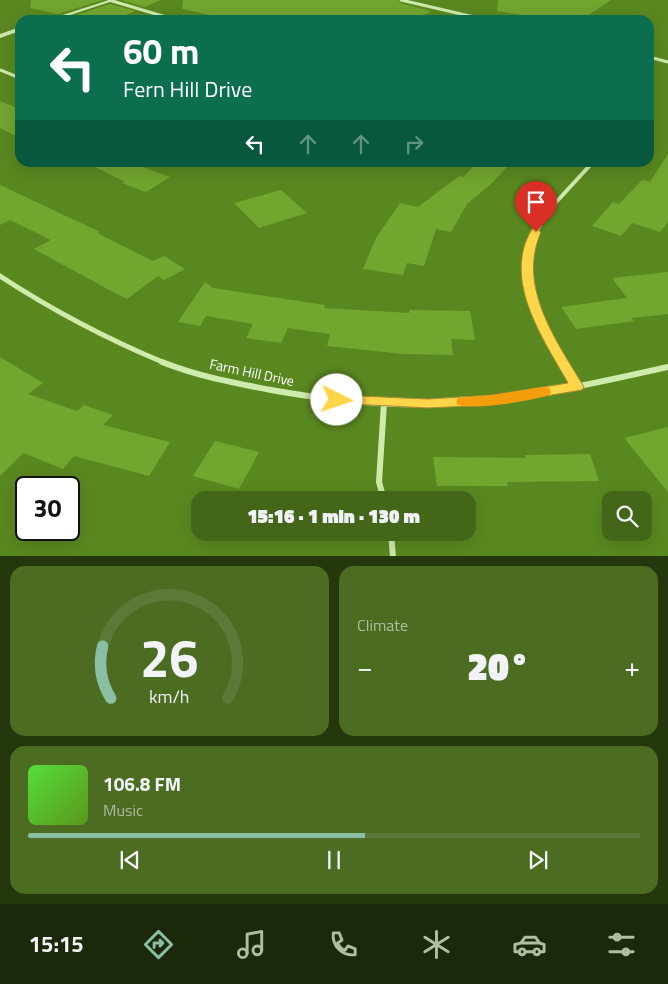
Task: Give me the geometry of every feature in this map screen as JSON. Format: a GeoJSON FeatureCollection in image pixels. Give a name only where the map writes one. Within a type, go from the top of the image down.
{"type":"FeatureCollection","features":[{"type":"Feature","properties":{"kind":"street"},"geometry":{"type":"LineString","coordinates":[[66,15],[112,0],[160,15]]}},
{"type":"Feature","properties":{"kind":"street"},"geometry":{"type":"LineString","coordinates":[[401,0],[466,15]]}},
{"type":"Feature","properties":{"kind":"street"},"geometry":{"type":"LineString","coordinates":[[0,36],[15,31]]}},
{"type":"Feature","properties":{"kind":"street"},"geometry":{"type":"LineString","coordinates":[[654,59],[668,62]]}},
{"type":"Feature","properties":{"kind":"street"},"geometry":{"type":"LineString","coordinates":[[0,70],[15,76]]}},
{"type":"Feature","properties":{"kind":"street"},"geometry":{"type":"LineString","coordinates":[[577,387],[542,327],[530,295],[527,266],[531,242],[540,221],[589,167]]}},
{"type":"Feature","properties":{"kind":"street","name":"Farm Hill Drive"},"geometry":{"type":"LineString","coordinates":[[0,276],[24,292],[121,345],[172,366],[222,381],[322,399],[428,404],[492,400],[577,387],[668,367]]}},
{"type":"Feature","properties":{"kind":"street"},"geometry":{"type":"LineString","coordinates":[[382,491],[379,482],[384,403]]}},
{"type":"Feature","properties":{"kind":"street"},"geometry":{"type":"LineString","coordinates":[[393,541],[394,556]]}},
{"type":"Feature","properties":{"kind":"building"},"geometry":{"type":"Polygon","coordinates":[[[31,0],[103,0],[58,14],[30,8],[31,0]]]}},
{"type":"Feature","properties":{"kind":"building"},"geometry":{"type":"Polygon","coordinates":[[[121,0],[161,0],[145,7],[121,0]]]}},
{"type":"Feature","properties":{"kind":"building"},"geometry":{"type":"Polygon","coordinates":[[[183,0],[398,0],[400,3],[431,11],[424,15],[210,15],[182,9],[183,0]]]}},
{"type":"Feature","properties":{"kind":"building"},"geometry":{"type":"Polygon","coordinates":[[[498,0],[611,0],[588,15],[521,15],[497,11],[498,0]]]}},
{"type":"Feature","properties":{"kind":"building"},"geometry":{"type":"Polygon","coordinates":[[[110,4],[135,11],[126,15],[76,15],[110,4]]]}},
{"type":"Feature","properties":{"kind":"building"},"geometry":{"type":"Polygon","coordinates":[[[0,101],[15,107],[15,136],[0,128],[0,101]]]}},
{"type":"Feature","properties":{"kind":"building"},"geometry":{"type":"Polygon","coordinates":[[[668,154],[668,222],[660,232],[632,223],[621,236],[592,226],[613,202],[619,204],[642,180],[650,182],[668,154]]]}},
{"type":"Feature","properties":{"kind":"building"},"geometry":{"type":"Polygon","coordinates":[[[95,167],[143,167],[170,177],[146,192],[122,183],[125,182],[95,167]]]}},
{"type":"Feature","properties":{"kind":"building"},"geometry":{"type":"Polygon","coordinates":[[[473,167],[507,167],[490,185],[467,204],[451,232],[436,229],[424,266],[407,263],[403,275],[363,269],[376,238],[400,203],[418,207],[459,176],[463,177],[473,167]]]}},
{"type":"Feature","properties":{"kind":"building"},"geometry":{"type":"Polygon","coordinates":[[[0,185],[100,232],[97,233],[153,261],[164,256],[185,269],[164,280],[158,276],[127,299],[34,249],[51,240],[10,220],[0,225],[0,185]]]}},
{"type":"Feature","properties":{"kind":"building"},"geometry":{"type":"Polygon","coordinates":[[[281,190],[307,213],[259,228],[234,203],[281,190]]]}},
{"type":"Feature","properties":{"kind":"building"},"geometry":{"type":"Polygon","coordinates":[[[668,272],[668,314],[631,318],[634,321],[576,329],[561,307],[627,298],[612,278],[668,272]]]}},
{"type":"Feature","properties":{"kind":"building"},"geometry":{"type":"Polygon","coordinates":[[[205,282],[213,288],[325,305],[324,308],[409,313],[409,310],[470,311],[475,340],[451,339],[453,355],[403,354],[327,346],[330,334],[288,328],[281,343],[246,338],[253,324],[206,316],[200,326],[178,322],[205,282]]]}},
{"type":"Feature","properties":{"kind":"building"},"geometry":{"type":"Polygon","coordinates":[[[0,357],[43,383],[28,394],[77,411],[84,405],[113,415],[103,425],[170,442],[149,476],[74,456],[63,469],[23,453],[0,476],[0,357]]]}},
{"type":"Feature","properties":{"kind":"building"},"geometry":{"type":"Polygon","coordinates":[[[668,427],[668,492],[624,438],[668,427]]]}},
{"type":"Feature","properties":{"kind":"building"},"geometry":{"type":"Polygon","coordinates":[[[215,441],[259,452],[239,489],[193,476],[215,441]]]}},
{"type":"Feature","properties":{"kind":"building"},"geometry":{"type":"Polygon","coordinates":[[[590,454],[599,481],[507,482],[508,486],[437,486],[433,457],[526,458],[525,455],[590,454]]]}},
{"type":"Feature","properties":{"kind":"slow traffic"},"geometry":{"type":"LineString","coordinates":[[463,402],[492,400],[544,392]]}},
{"type":"Feature","properties":{"kind":"route"},"geometry":{"type":"LineString","coordinates":[[337,400],[428,404],[492,400],[577,387],[542,327],[530,295],[527,266],[531,242],[536,232]]}}]}
